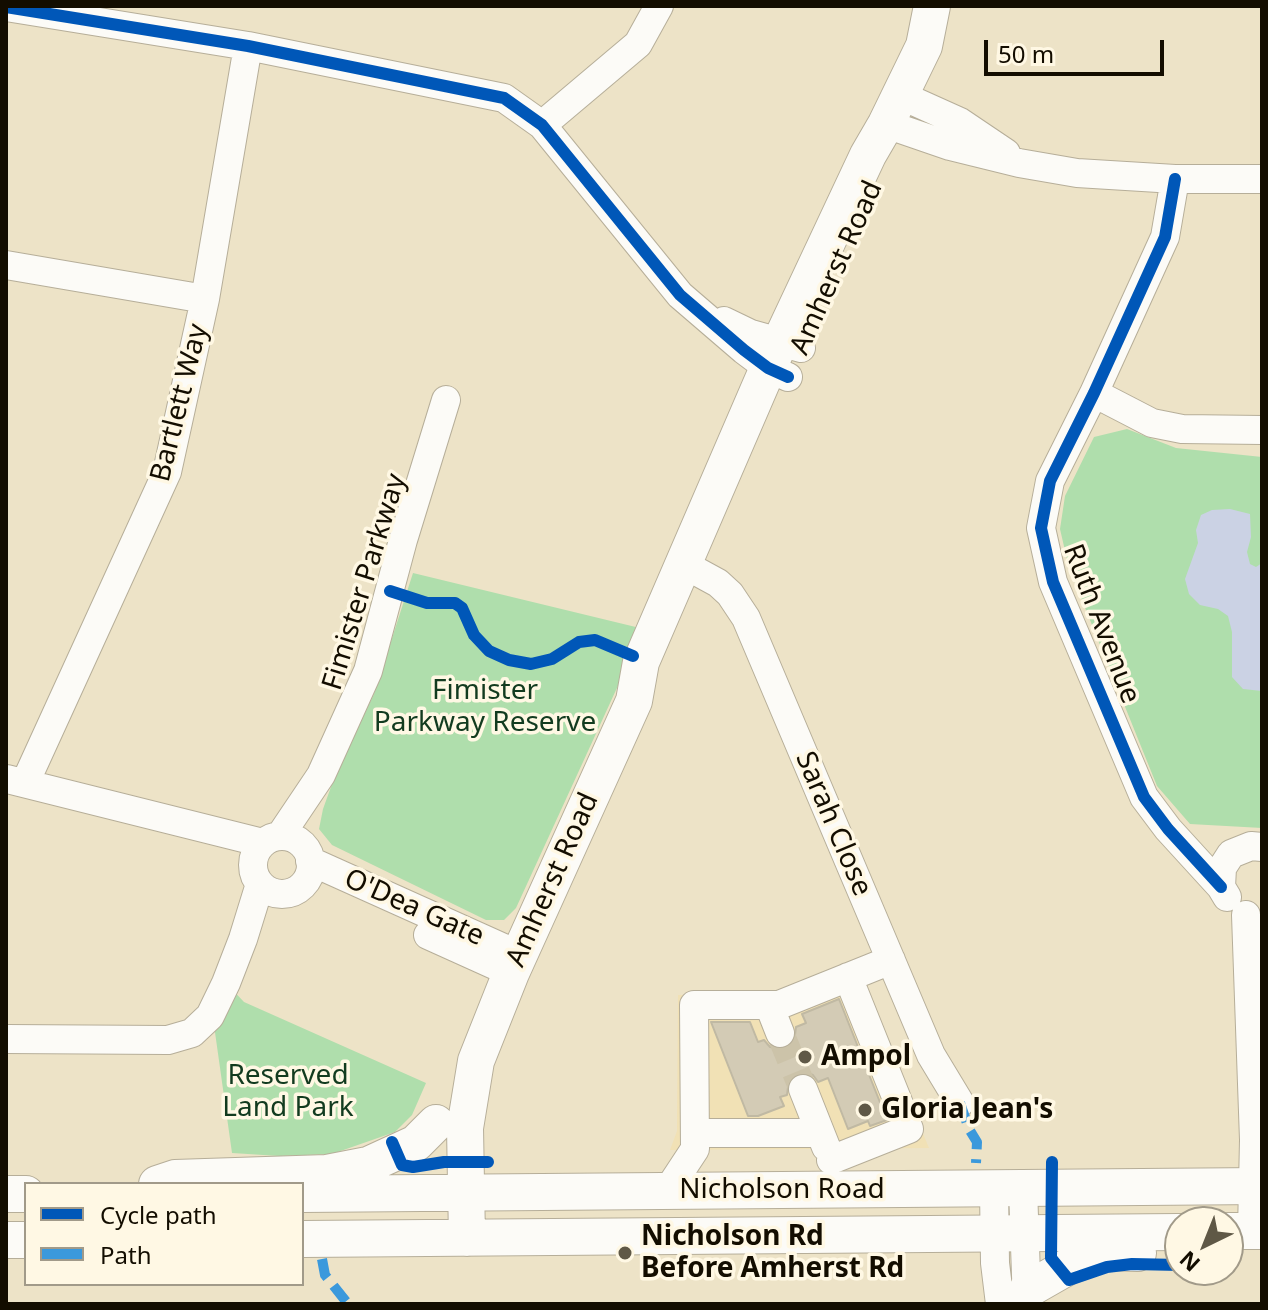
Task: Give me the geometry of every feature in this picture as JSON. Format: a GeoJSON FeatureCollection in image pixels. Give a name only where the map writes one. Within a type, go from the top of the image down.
{"type":"FeatureCollection","features":[{"type":"Feature","properties":{"kind":"main road","name":"Amherst Road"},"geometry":{"type":"LineString","coordinates":[[448,1194],[465,1128],[476,1061],[515,964],[634,701],[657,672],[694,570],[784,359],[884,163],[924,46],[932,6]]}},
{"type":"Feature","properties":{"kind":"main road","name":"Amherst Road"},"geometry":{"type":"LineString","coordinates":[[902,113],[942,49],[956,6]]}},
{"type":"Feature","properties":{"kind":"main road","name":"Amherst Road"},"geometry":{"type":"LineString","coordinates":[[450,1238],[448,1194],[431,1146],[450,1087],[476,1061]]}},
{"type":"Feature","properties":{"kind":"main road"},"geometry":{"type":"LineString","coordinates":[[163,1182],[175,1178],[327,1173],[368,1165],[416,1143],[436,1123]]}},
{"type":"Feature","properties":{"kind":"main road","name":"Nicholson Road"},"geometry":{"type":"LineString","coordinates":[[304,1194],[668,1190],[837,1174],[1008,1188],[1257,1186]]}},
{"type":"Feature","properties":{"kind":"main road","name":"Nicholson Road"},"geometry":{"type":"LineString","coordinates":[[304,1239],[1164,1232]]}},
{"type":"Feature","properties":{"kind":"main road"},"geometry":{"type":"LineString","coordinates":[[1018,1299],[1069,1266],[1107,1252],[1164,1254]]}},
{"type":"Feature","properties":{"kind":"street"},"geometry":{"type":"LineString","coordinates":[[542,125],[638,44],[659,6]]}},
{"type":"Feature","properties":{"kind":"street"},"geometry":{"type":"LineString","coordinates":[[6,7],[248,46],[504,98],[542,125],[680,295],[744,350],[784,359]]}},
{"type":"Feature","properties":{"kind":"street","name":"Bartlett Way"},"geometry":{"type":"LineString","coordinates":[[16,781],[167,472],[205,299],[248,46]]}},
{"type":"Feature","properties":{"kind":"street"},"geometry":{"type":"LineString","coordinates":[[902,113],[960,122],[1019,163],[1077,173],[1175,179],[1262,179]]}},
{"type":"Feature","properties":{"kind":"street","name":"Ruth Avenue"},"geometry":{"type":"LineString","coordinates":[[1175,179],[1165,237],[1050,481],[1041,528],[1053,582],[1144,797],[1221,887],[1228,900],[1254,914],[1254,1140],[1257,1186],[1244,1232]]}},
{"type":"Feature","properties":{"kind":"street"},"geometry":{"type":"LineString","coordinates":[[6,265],[205,299]]}},
{"type":"Feature","properties":{"kind":"street"},"geometry":{"type":"LineString","coordinates":[[1094,393],[1152,423],[1182,429],[1262,430]]}},
{"type":"Feature","properties":{"kind":"street","name":"Fimister Parkway"},"geometry":{"type":"LineString","coordinates":[[6,1039],[168,1040],[192,1033],[210,1016],[368,671],[403,540],[446,400]]}},
{"type":"Feature","properties":{"kind":"street","name":"Sarah Close"},"geometry":{"type":"LineString","coordinates":[[694,570],[730,594],[746,618],[931,1055],[960,1103]]}},
{"type":"Feature","properties":{"kind":"street","name":"O'Dea Gate"},"geometry":{"type":"LineString","coordinates":[[16,781],[187,826],[282,863],[515,964]]}},
{"type":"Feature","properties":{"kind":"street"},"geometry":{"type":"LineString","coordinates":[[1178,840],[1231,854]]}},
{"type":"Feature","properties":{"kind":"street"},"geometry":{"type":"LineString","coordinates":[[1221,887],[1222,868],[1231,854],[1251,846],[1262,847]]}},
{"type":"Feature","properties":{"kind":"street"},"geometry":{"type":"LineString","coordinates":[[668,1190],[695,1149],[694,1005],[779,1005],[891,960]]}},
{"type":"Feature","properties":{"kind":"street"},"geometry":{"type":"LineString","coordinates":[[803,1089],[837,1174],[909,1129],[848,977]]}},
{"type":"Feature","properties":{"kind":"street"},"geometry":{"type":"LineString","coordinates":[[769,1005],[780,1033]]}},
{"type":"Feature","properties":{"kind":"street"},"geometry":{"type":"LineString","coordinates":[[695,1133],[820,1133]]}},
{"type":"Feature","properties":{"kind":"street"},"geometry":{"type":"LineString","coordinates":[[1008,1188],[1009,1233],[1018,1299]]}},
{"type":"Feature","properties":{"kind":"shaded area"},"geometry":{"type":"Polygon","coordinates":[[[852,963],[929,1148],[670,1150],[677,1131],[678,995],[770,996],[852,963]]]}},
{"type":"Feature","properties":{"kind":"green space"},"geometry":{"type":"Polygon","coordinates":[[[1127,429],[1176,448],[1262,457],[1262,828],[1190,824],[1157,786],[1069,568],[1060,529],[1065,496],[1094,437],[1127,429]]]}},
{"type":"Feature","properties":{"kind":"green space","name":"Fimister Parkway Reserve"},"geometry":{"type":"Polygon","coordinates":[[[413,573],[644,629],[516,908],[504,920],[486,920],[332,845],[319,829],[336,773],[374,694],[413,573]]]}},
{"type":"Feature","properties":{"kind":"green space","name":"Reserved Land Park"},"geometry":{"type":"Polygon","coordinates":[[[226,983],[244,1002],[426,1083],[412,1115],[395,1132],[332,1154],[279,1156],[232,1153],[212,1011],[226,983]]]}},
{"type":"Feature","properties":{"kind":"water"},"geometry":{"type":"Polygon","coordinates":[[[1230,509],[1250,514],[1251,537],[1247,552],[1250,564],[1256,567],[1262,563],[1262,691],[1243,689],[1232,677],[1232,632],[1228,616],[1218,609],[1200,605],[1189,594],[1185,579],[1198,543],[1196,530],[1201,515],[1212,510],[1230,509]]]}},
{"type":"Feature","properties":{"kind":"building"},"geometry":{"type":"Polygon","coordinates":[[[839,999],[887,1120],[870,1126],[868,1121],[848,1129],[828,1078],[818,1082],[813,1075],[805,1072],[789,1079],[787,1095],[780,1097],[784,1106],[758,1116],[748,1116],[711,1022],[750,1022],[758,1042],[764,1040],[770,1047],[785,1049],[794,1043],[796,1027],[806,1023],[802,1014],[839,999]]]}},
{"type":"Feature","properties":{"kind":"tunnel"},"geometry":{"type":"LineString","coordinates":[[780,1033],[803,1089]]}},
{"type":"Feature","properties":{"kind":"marked path"},"geometry":{"type":"LineString","coordinates":[[960,1103],[977,1142],[976,1163]]}},
{"type":"Feature","properties":{"kind":"marked path"},"geometry":{"type":"LineString","coordinates":[[322,1259],[325,1275],[348,1304]]}},
{"type":"Feature","properties":{"kind":"cycle path"},"geometry":{"type":"LineString","coordinates":[[6,7],[248,46],[504,98],[542,125],[680,295],[744,350],[768,368],[788,377]]}},
{"type":"Feature","properties":{"kind":"cycle path"},"geometry":{"type":"LineString","coordinates":[[1175,179],[1165,237],[1050,481],[1041,528],[1053,582],[1144,797],[1168,829],[1221,887]]}},
{"type":"Feature","properties":{"kind":"cycle path"},"geometry":{"type":"LineString","coordinates":[[390,591],[427,603],[455,603],[462,608],[474,635],[489,651],[509,660],[531,664],[552,659],[579,642],[595,640],[633,656]]}},
{"type":"Feature","properties":{"kind":"cycle path"},"geometry":{"type":"LineString","coordinates":[[392,1142],[402,1165],[488,1162]]}},
{"type":"Feature","properties":{"kind":"cycle path"},"geometry":{"type":"LineString","coordinates":[[1052,1162],[1051,1258],[1069,1280],[1107,1267],[1164,1265]]}},
{"type":"Feature","properties":{"kind":"place","name":"Ampol"},"geometry":{"type":"Point","coordinates":[805,1057]}},
{"type":"Feature","properties":{"kind":"place","name":"Gloria Jean's"},"geometry":{"type":"Point","coordinates":[865,1110]}},
{"type":"Feature","properties":{"kind":"place","name":"Nicholson Rd Before Amherst Rd"},"geometry":{"type":"Point","coordinates":[625,1253]}}]}
